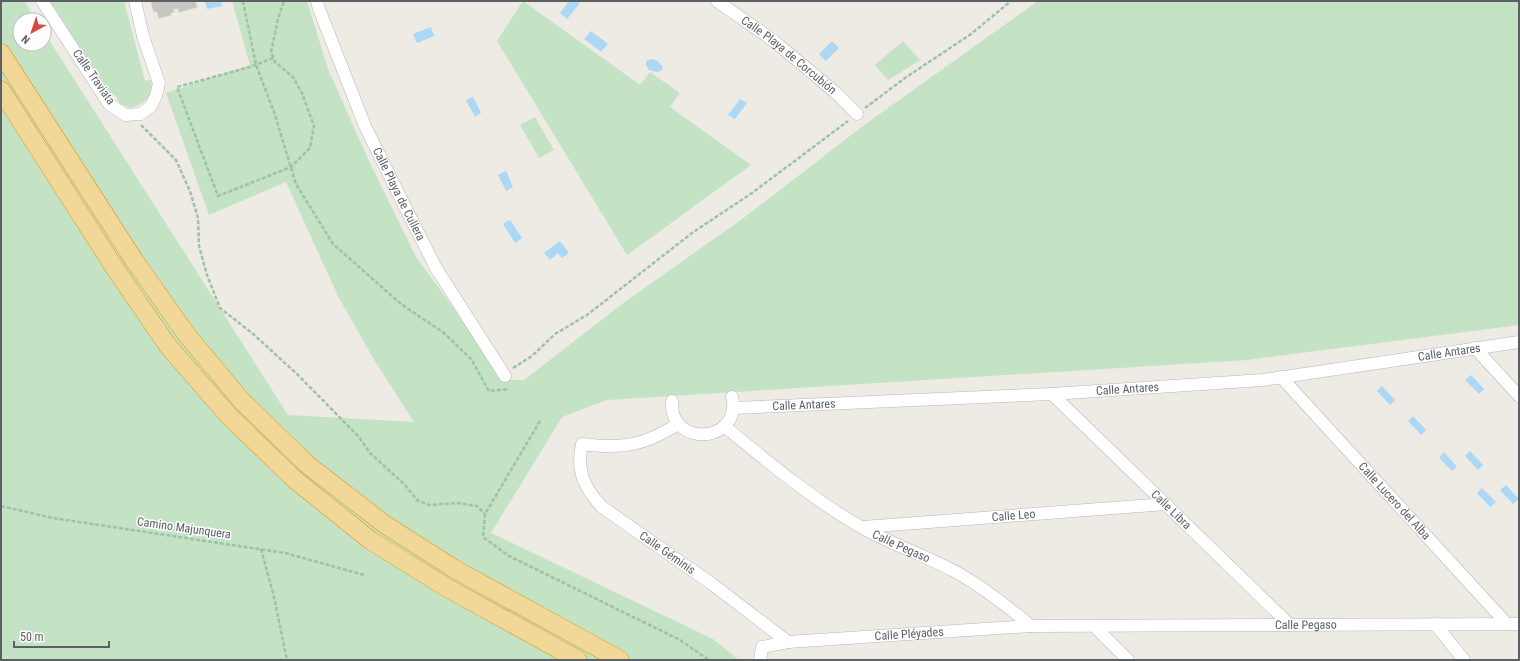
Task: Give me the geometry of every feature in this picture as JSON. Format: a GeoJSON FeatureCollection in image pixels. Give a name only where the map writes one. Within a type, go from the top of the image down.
{"type":"FeatureCollection","features":[{"type":"Feature","properties":{"kind":"highway"},"geometry":{"type":"LineString","coordinates":[[1,53],[134,260],[186,334],[242,401],[308,465],[384,524],[453,568],[620,660]]}},
{"type":"Feature","properties":{"kind":"highway"},"geometry":{"type":"LineString","coordinates":[[1,90],[116,270],[168,346],[228,415],[294,479],[370,540],[444,586],[578,660]]}},
{"type":"Feature","properties":{"kind":"highway"},"geometry":{"type":"LineString","coordinates":[[598,647],[636,660]]}},
{"type":"Feature","properties":{"kind":"street","name":"Calle Traviata"},"geometry":{"type":"LineString","coordinates":[[42,1],[110,104],[125,116],[131,115]]}},
{"type":"Feature","properties":{"kind":"street"},"geometry":{"type":"LineString","coordinates":[[131,115],[141,114],[150,106],[156,96],[159,83],[143,36],[135,1]]}},
{"type":"Feature","properties":{"kind":"street","name":"Calle Playa de Cullera"},"geometry":{"type":"LineString","coordinates":[[317,1],[365,126],[436,268],[507,373]]}},
{"type":"Feature","properties":{"kind":"street","name":"Calle Playa de Corcubión"},"geometry":{"type":"LineString","coordinates":[[717,1],[774,41],[836,92],[857,114]]}},
{"type":"Feature","properties":{"kind":"street","name":"Calle Antares"},"geometry":{"type":"LineString","coordinates":[[724,426],[731,418],[733,403],[1052,394],[1255,380],[1519,342]]}},
{"type":"Feature","properties":{"kind":"street"},"geometry":{"type":"LineString","coordinates":[[1475,348],[1519,396]]}},
{"type":"Feature","properties":{"kind":"street","name":"Calle Lucero del Alba"},"geometry":{"type":"LineString","coordinates":[[1281,377],[1513,624]]}},
{"type":"Feature","properties":{"kind":"street","name":"Calle Libra"},"geometry":{"type":"LineString","coordinates":[[1052,394],[1290,625]]}},
{"type":"Feature","properties":{"kind":"street"},"geometry":{"type":"LineString","coordinates":[[672,401],[673,414],[678,424],[688,432],[701,435],[713,433],[724,426]]}},
{"type":"Feature","properties":{"kind":"street","name":"Calle Géminis"},"geometry":{"type":"LineString","coordinates":[[678,424],[661,435],[638,443],[609,447],[582,444],[579,458],[580,470],[589,494],[602,507],[712,584],[788,642]]}},
{"type":"Feature","properties":{"kind":"street","name":"Calle Pegaso"},"geometry":{"type":"LineString","coordinates":[[724,426],[785,476],[828,506],[862,527],[955,572],[1004,603],[1031,626],[1513,624]]}},
{"type":"Feature","properties":{"kind":"street","name":"Calle Leo"},"geometry":{"type":"LineString","coordinates":[[862,527],[1166,504]]}},
{"type":"Feature","properties":{"kind":"street"},"geometry":{"type":"LineString","coordinates":[[1434,624],[1464,660]]}},
{"type":"Feature","properties":{"kind":"street","name":"Calle Pléyades"},"geometry":{"type":"LineString","coordinates":[[760,660],[762,647],[788,642],[1031,626]]}},
{"type":"Feature","properties":{"kind":"street"},"geometry":{"type":"LineString","coordinates":[[1094,626],[1128,660]]}},
{"type":"Feature","properties":{"kind":"path"},"geometry":{"type":"LineString","coordinates":[[243,1],[256,65],[274,112],[296,184],[333,244],[401,304],[444,333],[471,359],[489,391],[510,389]]}},
{"type":"Feature","properties":{"kind":"path"},"geometry":{"type":"LineString","coordinates":[[273,58],[256,65],[177,87],[218,196],[291,167],[310,148],[314,126],[302,93],[293,78],[280,67],[273,58],[271,52],[278,19],[284,1]]}},
{"type":"Feature","properties":{"kind":"path"},"geometry":{"type":"LineString","coordinates":[[507,373],[532,356],[555,334],[587,315],[692,233],[752,193],[905,78],[972,34],[1011,1]]}},
{"type":"Feature","properties":{"kind":"path"},"geometry":{"type":"LineString","coordinates":[[131,115],[176,160],[190,191],[198,218],[199,246],[207,275],[220,308],[252,333],[297,374],[359,437],[370,453],[405,485],[417,500],[429,505],[458,504],[477,506],[485,514]]}},
{"type":"Feature","properties":{"kind":"path"},"geometry":{"type":"LineString","coordinates":[[540,421],[485,514],[483,537],[509,556],[680,640],[709,660]]}},
{"type":"Feature","properties":{"kind":"path","name":"Camino Majunquera"},"geometry":{"type":"LineString","coordinates":[[1,506],[52,518],[285,553],[364,575]]}},
{"type":"Feature","properties":{"kind":"path"},"geometry":{"type":"LineString","coordinates":[[261,549],[274,597],[287,660]]}},
{"type":"Feature","properties":{"kind":"green space"},"geometry":{"type":"Polygon","coordinates":[[[1,1],[24,1],[31,12],[12,12],[12,52],[52,52],[52,45],[288,415],[414,422],[373,358],[338,296],[286,182],[209,215],[166,93],[250,65],[232,1],[307,1],[328,69],[368,159],[416,257],[506,380],[524,380],[626,301],[741,220],[867,123],[1038,1],[1519,1],[1519,325],[1247,360],[607,400],[562,417],[491,533],[713,639],[739,660],[1,660],[1,1]]]}},
{"type":"Feature","properties":{"kind":"green space"},"geometry":{"type":"Polygon","coordinates":[[[50,1],[124,1],[145,81],[151,80],[152,86],[150,95],[144,101],[131,108],[120,104],[115,95],[111,97],[50,1]]]}},
{"type":"Feature","properties":{"kind":"green space"},"geometry":{"type":"Polygon","coordinates":[[[523,1],[640,85],[650,72],[680,93],[670,107],[751,165],[627,255],[497,41],[523,1]]]}},
{"type":"Feature","properties":{"kind":"green space"},"geometry":{"type":"Polygon","coordinates":[[[903,41],[920,60],[888,80],[875,65],[903,41]]]}},
{"type":"Feature","properties":{"kind":"green space"},"geometry":{"type":"Polygon","coordinates":[[[535,117],[554,150],[539,158],[520,125],[535,117]]]}},
{"type":"Feature","properties":{"kind":"water"},"geometry":{"type":"Polygon","coordinates":[[[205,1],[221,1],[222,6],[207,9],[205,1]]]}},
{"type":"Feature","properties":{"kind":"water"},"geometry":{"type":"Polygon","coordinates":[[[569,1],[577,1],[580,3],[567,19],[560,13],[569,1]]]}},
{"type":"Feature","properties":{"kind":"water"},"geometry":{"type":"Polygon","coordinates":[[[431,27],[434,36],[417,43],[413,34],[431,27]]]}},
{"type":"Feature","properties":{"kind":"water"},"geometry":{"type":"Polygon","coordinates":[[[591,31],[608,44],[601,52],[584,39],[591,31]]]}},
{"type":"Feature","properties":{"kind":"water"},"geometry":{"type":"Polygon","coordinates":[[[832,41],[839,48],[826,61],[819,54],[832,41]]]}},
{"type":"Feature","properties":{"kind":"water"},"geometry":{"type":"Polygon","coordinates":[[[652,59],[658,61],[663,67],[661,71],[657,72],[649,70],[646,65],[646,61],[652,59]]]}},
{"type":"Feature","properties":{"kind":"water"},"geometry":{"type":"Polygon","coordinates":[[[473,97],[481,113],[475,117],[466,100],[473,97]]]}},
{"type":"Feature","properties":{"kind":"water"},"geometry":{"type":"Polygon","coordinates":[[[740,99],[747,103],[735,119],[728,115],[740,99]]]}},
{"type":"Feature","properties":{"kind":"water"},"geometry":{"type":"Polygon","coordinates":[[[506,171],[513,187],[506,191],[498,175],[506,171]]]}},
{"type":"Feature","properties":{"kind":"water"},"geometry":{"type":"Polygon","coordinates":[[[510,220],[522,238],[515,243],[503,224],[510,220]]]}},
{"type":"Feature","properties":{"kind":"water"},"geometry":{"type":"Polygon","coordinates":[[[560,241],[569,253],[562,258],[558,253],[550,260],[544,253],[560,241]]]}},
{"type":"Feature","properties":{"kind":"water"},"geometry":{"type":"Polygon","coordinates":[[[1471,375],[1484,389],[1479,394],[1465,380],[1471,375]]]}},
{"type":"Feature","properties":{"kind":"water"},"geometry":{"type":"Polygon","coordinates":[[[1382,386],[1395,400],[1390,405],[1377,391],[1382,386]]]}},
{"type":"Feature","properties":{"kind":"water"},"geometry":{"type":"Polygon","coordinates":[[[1413,416],[1426,430],[1421,435],[1408,421],[1413,416]]]}},
{"type":"Feature","properties":{"kind":"water"},"geometry":{"type":"Polygon","coordinates":[[[1470,451],[1483,465],[1478,470],[1465,456],[1470,451]]]}},
{"type":"Feature","properties":{"kind":"water"},"geometry":{"type":"Polygon","coordinates":[[[1444,452],[1457,467],[1452,471],[1439,458],[1444,452]]]}},
{"type":"Feature","properties":{"kind":"water"},"geometry":{"type":"Polygon","coordinates":[[[1506,485],[1519,499],[1513,504],[1500,490],[1506,485]]]}},
{"type":"Feature","properties":{"kind":"water"},"geometry":{"type":"Polygon","coordinates":[[[1482,488],[1496,502],[1490,507],[1477,493],[1482,488]]]}},
{"type":"Feature","properties":{"kind":"building"},"geometry":{"type":"Polygon","coordinates":[[[151,1],[195,1],[197,7],[179,12],[178,8],[173,9],[174,12],[170,13],[171,15],[159,18],[157,11],[154,12],[151,1]]]}}]}
